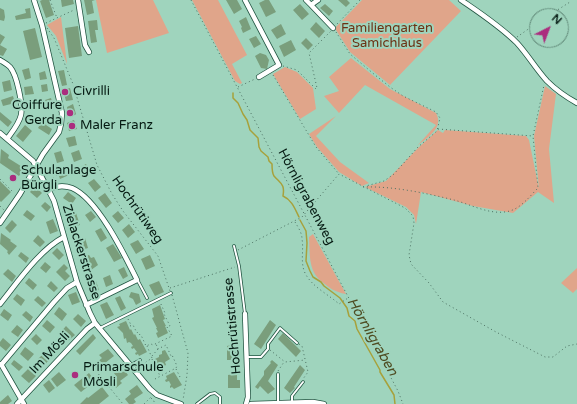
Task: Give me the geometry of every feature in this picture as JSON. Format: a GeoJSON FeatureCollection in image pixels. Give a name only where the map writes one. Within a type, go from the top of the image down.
{"type":"FeatureCollection","features":[{"type":"Feature","properties":{"kind":"street"},"geometry":{"type":"LineString","coordinates":[[0,223],[59,132],[62,118],[42,24],[34,0]]}},
{"type":"Feature","properties":{"kind":"street"},"geometry":{"type":"LineString","coordinates":[[78,0],[85,45],[89,52]]}},
{"type":"Feature","properties":{"kind":"street"},"geometry":{"type":"LineString","coordinates":[[245,0],[279,65],[259,77]]}},
{"type":"Feature","properties":{"kind":"street"},"geometry":{"type":"LineString","coordinates":[[306,0],[333,28]]}},
{"type":"Feature","properties":{"kind":"street"},"geometry":{"type":"LineString","coordinates":[[311,4],[318,0]]}},
{"type":"Feature","properties":{"kind":"street"},"geometry":{"type":"LineString","coordinates":[[461,0],[513,39],[547,80],[560,92],[577,103]]}},
{"type":"Feature","properties":{"kind":"street"},"geometry":{"type":"LineString","coordinates":[[0,60],[10,67],[12,71],[22,110],[20,121],[7,139]]}},
{"type":"Feature","properties":{"kind":"street","name":"Zielackerstrasse"},"geometry":{"type":"LineString","coordinates":[[0,133],[29,157],[36,166],[48,189],[54,201],[77,282],[95,323],[144,383],[157,395],[182,404]]}},
{"type":"Feature","properties":{"kind":"street"},"geometry":{"type":"LineString","coordinates":[[48,189],[56,186],[72,188],[90,202],[124,253],[137,280],[86,305]]}},
{"type":"Feature","properties":{"kind":"street"},"geometry":{"type":"LineString","coordinates":[[0,304],[44,251],[55,241],[64,237]]}},
{"type":"Feature","properties":{"kind":"street"},"geometry":{"type":"LineString","coordinates":[[24,404],[1,364],[54,302],[67,288],[77,282]]}},
{"type":"Feature","properties":{"kind":"street","name":"Hochrütistrasse"},"geometry":{"type":"LineString","coordinates":[[245,314],[248,397],[246,404]]}},
{"type":"Feature","properties":{"kind":"street","name":"Im Mösli"},"geometry":{"type":"LineString","coordinates":[[17,404],[87,329],[95,323]]}},
{"type":"Feature","properties":{"kind":"street"},"geometry":{"type":"LineString","coordinates":[[251,404],[313,402],[324,404]]}},
{"type":"Feature","properties":{"kind":"lane","name":"Hochrütistrasse"},"geometry":{"type":"LineString","coordinates":[[234,246],[239,266],[245,314]]}},
{"type":"Feature","properties":{"kind":"lane"},"geometry":{"type":"LineString","coordinates":[[137,280],[147,298]]}},
{"type":"Feature","properties":{"kind":"lane"},"geometry":{"type":"LineString","coordinates":[[100,328],[126,314],[171,294]]}},
{"type":"Feature","properties":{"kind":"lane"},"geometry":{"type":"LineString","coordinates":[[247,357],[261,357],[268,349],[268,344],[280,328],[297,342]]}},
{"type":"Feature","properties":{"kind":"lane"},"geometry":{"type":"LineString","coordinates":[[130,366],[140,360]]}},
{"type":"Feature","properties":{"kind":"lane"},"geometry":{"type":"LineString","coordinates":[[278,374],[278,403]]}},
{"type":"Feature","properties":{"kind":"lane"},"geometry":{"type":"LineString","coordinates":[[292,403],[292,396],[303,382]]}},
{"type":"Feature","properties":{"kind":"lane"},"geometry":{"type":"LineString","coordinates":[[197,404],[210,394],[215,393],[220,397],[220,404]]}},
{"type":"Feature","properties":{"kind":"path"},"geometry":{"type":"LineString","coordinates":[[50,0],[57,18]]}},
{"type":"Feature","properties":{"kind":"path","name":"Hörnligrabenweg"},"geometry":{"type":"LineString","coordinates":[[191,0],[398,391],[403,404]]}},
{"type":"Feature","properties":{"kind":"path"},"geometry":{"type":"LineString","coordinates":[[279,65],[297,70],[316,89],[309,53],[360,0]]}},
{"type":"Feature","properties":{"kind":"path"},"geometry":{"type":"LineString","coordinates":[[561,8],[570,2]]}},
{"type":"Feature","properties":{"kind":"path"},"geometry":{"type":"LineString","coordinates":[[42,24],[78,9]]}},
{"type":"Feature","properties":{"kind":"path"},"geometry":{"type":"LineString","coordinates":[[333,28],[350,54],[374,75],[403,96],[436,112],[440,118],[435,133],[418,147],[388,178],[363,186]]}},
{"type":"Feature","properties":{"kind":"path"},"geometry":{"type":"LineString","coordinates":[[513,39],[529,28]]}},
{"type":"Feature","properties":{"kind":"path","name":"Hochrütiweg"},"geometry":{"type":"LineString","coordinates":[[50,31],[73,84],[97,165],[109,189],[123,211],[158,256],[188,353],[188,370],[182,404]]}},
{"type":"Feature","properties":{"kind":"path"},"geometry":{"type":"LineString","coordinates":[[270,71],[316,147],[339,174],[406,208],[413,216],[414,223],[409,255],[411,264],[429,283],[443,302],[496,332],[545,357],[553,357],[567,346],[577,344]]}},
{"type":"Feature","properties":{"kind":"path"},"geometry":{"type":"LineString","coordinates":[[238,87],[259,77]]}},
{"type":"Feature","properties":{"kind":"path"},"geometry":{"type":"LineString","coordinates":[[363,186],[389,187],[452,200],[489,211],[504,212],[518,208],[538,188],[533,136],[547,80]]}},
{"type":"Feature","properties":{"kind":"path"},"geometry":{"type":"LineString","coordinates":[[437,129],[533,136]]}},
{"type":"Feature","properties":{"kind":"path"},"geometry":{"type":"LineString","coordinates":[[236,251],[295,222],[304,215],[339,174]]}},
{"type":"Feature","properties":{"kind":"path"},"geometry":{"type":"LineString","coordinates":[[50,182],[57,175]]}},
{"type":"Feature","properties":{"kind":"path"},"geometry":{"type":"LineString","coordinates":[[0,179],[16,195]]}},
{"type":"Feature","properties":{"kind":"path"},"geometry":{"type":"LineString","coordinates":[[0,206],[5,212]]}},
{"type":"Feature","properties":{"kind":"path"},"geometry":{"type":"LineString","coordinates":[[295,222],[302,236],[303,266],[308,277],[314,285],[339,304],[349,298]]}},
{"type":"Feature","properties":{"kind":"path"},"geometry":{"type":"LineString","coordinates":[[169,288],[239,266]]}},
{"type":"Feature","properties":{"kind":"path"},"geometry":{"type":"LineString","coordinates":[[146,346],[156,344],[172,336],[167,327],[170,326],[164,314],[166,313],[159,299]]}},
{"type":"Feature","properties":{"kind":"path"},"geometry":{"type":"LineString","coordinates":[[126,314],[131,326],[133,324],[137,333],[138,332],[141,335],[160,376]]}},
{"type":"Feature","properties":{"kind":"path"},"geometry":{"type":"LineString","coordinates":[[297,342],[302,346],[308,372],[303,382]]}},
{"type":"Feature","properties":{"kind":"path"},"geometry":{"type":"LineString","coordinates":[[156,344],[158,349]]}},
{"type":"Feature","properties":{"kind":"path"},"geometry":{"type":"LineString","coordinates":[[137,368],[151,357],[158,349],[166,345],[171,356],[172,355],[175,360],[177,366],[176,368],[180,377],[178,378]]}},
{"type":"Feature","properties":{"kind":"path"},"geometry":{"type":"LineString","coordinates":[[268,349],[285,362],[305,360]]}},
{"type":"Feature","properties":{"kind":"path"},"geometry":{"type":"LineString","coordinates":[[278,374],[278,371],[285,362]]}},
{"type":"Feature","properties":{"kind":"path"},"geometry":{"type":"LineString","coordinates":[[155,379],[176,368]]}},
{"type":"Feature","properties":{"kind":"path"},"geometry":{"type":"LineString","coordinates":[[96,371],[123,404]]}},
{"type":"Feature","properties":{"kind":"path"},"geometry":{"type":"LineString","coordinates":[[144,404],[153,395]]}},
{"type":"Feature","properties":{"kind":"path"},"geometry":{"type":"LineString","coordinates":[[151,398],[154,401],[154,404]]}},
{"type":"Feature","properties":{"kind":"green space"},"geometry":{"type":"Polygon","coordinates":[[[96,0],[153,0],[169,33],[107,53],[96,0]]]}},
{"type":"Feature","properties":{"kind":"green space"},"geometry":{"type":"Polygon","coordinates":[[[192,0],[218,0],[247,55],[232,64],[242,83],[240,84],[235,81],[192,0]]]}},
{"type":"Feature","properties":{"kind":"green space","name":"Familiengarten Samichlaus"},"geometry":{"type":"Polygon","coordinates":[[[362,0],[449,0],[461,11],[390,85],[350,52],[336,30],[336,27],[362,0]]]}},
{"type":"Feature","properties":{"kind":"green space"},"geometry":{"type":"Polygon","coordinates":[[[61,17],[67,64],[56,36],[47,25],[61,17]]]}},
{"type":"Feature","properties":{"kind":"green space"},"geometry":{"type":"Polygon","coordinates":[[[351,58],[390,89],[436,113],[438,123],[434,132],[417,146],[436,125],[365,85],[339,113],[324,96],[339,91],[329,77],[351,58]]]}},
{"type":"Feature","properties":{"kind":"green space"},"geometry":{"type":"Polygon","coordinates":[[[285,67],[297,72],[313,88],[316,109],[300,119],[273,74],[285,67]]]}},
{"type":"Feature","properties":{"kind":"green space"},"geometry":{"type":"Polygon","coordinates":[[[545,86],[556,94],[549,149],[554,203],[538,192],[513,213],[473,206],[421,192],[416,224],[414,215],[406,207],[365,187],[386,181],[438,130],[443,133],[445,130],[526,136],[529,140],[539,189],[534,136],[545,86]]]}},
{"type":"Feature","properties":{"kind":"green space"},"geometry":{"type":"Polygon","coordinates":[[[336,116],[316,136],[340,162],[369,183],[362,186],[339,172],[317,147],[309,134],[336,116]]]}},
{"type":"Feature","properties":{"kind":"green space"},"geometry":{"type":"Polygon","coordinates":[[[313,234],[346,294],[330,288],[317,277],[314,272],[310,261],[309,237],[313,234]]]}},
{"type":"Feature","properties":{"kind":"green space"},"geometry":{"type":"Polygon","coordinates":[[[577,268],[577,289],[573,293],[561,283],[577,268]]]}},
{"type":"Feature","properties":{"kind":"building"},"geometry":{"type":"Polygon","coordinates":[[[49,0],[54,15],[46,18],[40,1],[49,0]]]}},
{"type":"Feature","properties":{"kind":"building"},"geometry":{"type":"Polygon","coordinates":[[[61,0],[73,0],[74,4],[62,7],[61,0]]]}},
{"type":"Feature","properties":{"kind":"building"},"geometry":{"type":"Polygon","coordinates":[[[84,0],[95,0],[92,1],[94,13],[87,15],[84,0]]]}},
{"type":"Feature","properties":{"kind":"building"},"geometry":{"type":"Polygon","coordinates":[[[226,0],[237,0],[242,9],[234,14],[226,0]]]}},
{"type":"Feature","properties":{"kind":"building"},"geometry":{"type":"Polygon","coordinates":[[[269,0],[276,12],[266,17],[259,3],[269,0]]]}},
{"type":"Feature","properties":{"kind":"building"},"geometry":{"type":"Polygon","coordinates":[[[338,0],[347,0],[350,3],[346,7],[338,0]]]}},
{"type":"Feature","properties":{"kind":"building"},"geometry":{"type":"Polygon","coordinates":[[[300,4],[309,14],[302,20],[293,10],[300,4]]]}},
{"type":"Feature","properties":{"kind":"building"},"geometry":{"type":"Polygon","coordinates":[[[325,4],[333,11],[329,16],[320,8],[325,4]]]}},
{"type":"Feature","properties":{"kind":"building"},"geometry":{"type":"Polygon","coordinates":[[[0,8],[4,10],[4,21],[0,20],[0,8]]]}},
{"type":"Feature","properties":{"kind":"building"},"geometry":{"type":"Polygon","coordinates":[[[30,8],[31,18],[16,20],[15,16],[26,13],[25,9],[30,8]]]}},
{"type":"Feature","properties":{"kind":"building"},"geometry":{"type":"Polygon","coordinates":[[[246,17],[251,29],[243,33],[239,21],[246,17]]]}},
{"type":"Feature","properties":{"kind":"building"},"geometry":{"type":"Polygon","coordinates":[[[97,20],[98,30],[95,30],[97,42],[91,43],[88,21],[97,20]]]}},
{"type":"Feature","properties":{"kind":"building"},"geometry":{"type":"Polygon","coordinates":[[[316,22],[325,31],[319,38],[310,29],[316,22]]]}},
{"type":"Feature","properties":{"kind":"building"},"geometry":{"type":"Polygon","coordinates":[[[281,24],[286,34],[277,39],[271,30],[281,24]]]}},
{"type":"Feature","properties":{"kind":"building"},"geometry":{"type":"Polygon","coordinates":[[[78,26],[82,56],[69,58],[65,28],[78,26]]]}},
{"type":"Feature","properties":{"kind":"building"},"geometry":{"type":"Polygon","coordinates":[[[35,28],[42,57],[30,60],[23,31],[35,28]]]}},
{"type":"Feature","properties":{"kind":"building"},"geometry":{"type":"Polygon","coordinates":[[[0,34],[5,37],[0,45],[0,34]]]}},
{"type":"Feature","properties":{"kind":"building"},"geometry":{"type":"Polygon","coordinates":[[[256,36],[261,44],[254,48],[249,39],[256,36]]]}},
{"type":"Feature","properties":{"kind":"building"},"geometry":{"type":"Polygon","coordinates":[[[306,38],[313,45],[308,50],[301,43],[306,38]]]}},
{"type":"Feature","properties":{"kind":"building"},"geometry":{"type":"Polygon","coordinates":[[[291,40],[296,50],[284,57],[279,46],[291,40]]]}},
{"type":"Feature","properties":{"kind":"building"},"geometry":{"type":"Polygon","coordinates":[[[0,45],[7,49],[3,56],[0,55],[0,45]]]}},
{"type":"Feature","properties":{"kind":"building"},"geometry":{"type":"Polygon","coordinates":[[[260,53],[266,55],[269,60],[267,69],[261,68],[255,56],[260,53]]]}},
{"type":"Feature","properties":{"kind":"building"},"geometry":{"type":"Polygon","coordinates":[[[29,68],[31,78],[25,80],[22,70],[29,68]]]}},
{"type":"Feature","properties":{"kind":"building"},"geometry":{"type":"Polygon","coordinates":[[[64,70],[67,85],[62,86],[58,71],[64,70]]]}},
{"type":"Feature","properties":{"kind":"building"},"geometry":{"type":"Polygon","coordinates":[[[45,71],[47,79],[40,80],[39,73],[45,71]]]}},
{"type":"Feature","properties":{"kind":"building"},"geometry":{"type":"Polygon","coordinates":[[[10,80],[12,90],[4,92],[2,82],[10,80]]]}},
{"type":"Feature","properties":{"kind":"building"},"geometry":{"type":"Polygon","coordinates":[[[47,84],[48,91],[42,92],[41,85],[47,84]]]}},
{"type":"Feature","properties":{"kind":"building"},"geometry":{"type":"Polygon","coordinates":[[[32,86],[34,94],[25,95],[24,87],[32,86]]]}},
{"type":"Feature","properties":{"kind":"building"},"geometry":{"type":"Polygon","coordinates":[[[70,88],[73,100],[66,101],[63,90],[70,88]]]}},
{"type":"Feature","properties":{"kind":"building"},"geometry":{"type":"Polygon","coordinates":[[[13,96],[15,103],[3,106],[1,100],[13,96]]]}},
{"type":"Feature","properties":{"kind":"building"},"geometry":{"type":"Polygon","coordinates":[[[51,98],[53,105],[47,106],[45,100],[51,98]]]}},
{"type":"Feature","properties":{"kind":"building"},"geometry":{"type":"Polygon","coordinates":[[[35,100],[37,109],[30,110],[29,101],[35,100]]]}},
{"type":"Feature","properties":{"kind":"building"},"geometry":{"type":"Polygon","coordinates":[[[73,104],[76,114],[69,116],[67,107],[73,104]]]}},
{"type":"Feature","properties":{"kind":"building"},"geometry":{"type":"Polygon","coordinates":[[[0,112],[12,122],[8,127],[0,120],[0,112]]]}},
{"type":"Feature","properties":{"kind":"building"},"geometry":{"type":"Polygon","coordinates":[[[42,117],[47,118],[46,125],[52,129],[49,135],[38,128],[42,117]]]}},
{"type":"Feature","properties":{"kind":"building","name":"Maler Franz"},"geometry":{"type":"Polygon","coordinates":[[[74,120],[77,129],[69,131],[67,123],[74,120]]]}},
{"type":"Feature","properties":{"kind":"building"},"geometry":{"type":"Polygon","coordinates":[[[25,125],[32,131],[23,142],[16,136],[25,125]]]}},
{"type":"Feature","properties":{"kind":"building"},"geometry":{"type":"Polygon","coordinates":[[[75,136],[77,145],[69,147],[66,138],[75,136]]]}},
{"type":"Feature","properties":{"kind":"building"},"geometry":{"type":"Polygon","coordinates":[[[1,149],[9,155],[8,158],[24,168],[19,176],[0,163],[1,149]]]}},
{"type":"Feature","properties":{"kind":"building"},"geometry":{"type":"Polygon","coordinates":[[[79,150],[82,159],[74,162],[71,153],[79,150]]]}},
{"type":"Feature","properties":{"kind":"building"},"geometry":{"type":"Polygon","coordinates":[[[61,151],[64,161],[57,163],[54,153],[61,151]]]}},
{"type":"Feature","properties":{"kind":"building"},"geometry":{"type":"Polygon","coordinates":[[[86,164],[90,172],[82,178],[77,169],[86,164]]]}},
{"type":"Feature","properties":{"kind":"building"},"geometry":{"type":"Polygon","coordinates":[[[66,167],[69,175],[60,179],[57,170],[66,167]]]}},
{"type":"Feature","properties":{"kind":"building"},"geometry":{"type":"Polygon","coordinates":[[[94,179],[101,187],[95,192],[88,183],[94,179]]]}},
{"type":"Feature","properties":{"kind":"building"},"geometry":{"type":"Polygon","coordinates":[[[0,181],[11,192],[1,202],[0,201],[0,181]]]}},
{"type":"Feature","properties":{"kind":"building"},"geometry":{"type":"Polygon","coordinates":[[[35,186],[42,193],[37,198],[30,192],[35,186]]]}},
{"type":"Feature","properties":{"kind":"building"},"geometry":{"type":"Polygon","coordinates":[[[68,192],[76,198],[72,204],[63,198],[68,192]]]}},
{"type":"Feature","properties":{"kind":"building"},"geometry":{"type":"Polygon","coordinates":[[[105,193],[112,203],[106,208],[98,198],[105,193]]]}},
{"type":"Feature","properties":{"kind":"building"},"geometry":{"type":"Polygon","coordinates":[[[45,202],[51,207],[47,212],[41,206],[45,202]]]}},
{"type":"Feature","properties":{"kind":"building"},"geometry":{"type":"Polygon","coordinates":[[[27,210],[35,216],[31,221],[23,215],[27,210]]]}},
{"type":"Feature","properties":{"kind":"building"},"geometry":{"type":"Polygon","coordinates":[[[91,211],[96,217],[90,222],[85,215],[91,211]]]}},
{"type":"Feature","properties":{"kind":"building"},"geometry":{"type":"Polygon","coordinates":[[[118,211],[124,218],[118,223],[112,216],[118,211]]]}},
{"type":"Feature","properties":{"kind":"building"},"geometry":{"type":"Polygon","coordinates":[[[76,213],[80,225],[71,227],[68,215],[76,213]]]}},
{"type":"Feature","properties":{"kind":"building"},"geometry":{"type":"Polygon","coordinates":[[[53,219],[58,231],[50,234],[46,222],[53,219]]]}},
{"type":"Feature","properties":{"kind":"building"},"geometry":{"type":"Polygon","coordinates":[[[12,220],[17,225],[10,233],[5,228],[12,220]]]}},
{"type":"Feature","properties":{"kind":"building"},"geometry":{"type":"Polygon","coordinates":[[[129,224],[135,232],[128,238],[122,230],[129,224]]]}},
{"type":"Feature","properties":{"kind":"building"},"geometry":{"type":"Polygon","coordinates":[[[101,228],[107,238],[101,242],[95,231],[101,228]]]}},
{"type":"Feature","properties":{"kind":"building"},"geometry":{"type":"Polygon","coordinates":[[[1,233],[17,246],[9,255],[7,252],[8,251],[0,244],[1,233]]]}},
{"type":"Feature","properties":{"kind":"building"},"geometry":{"type":"Polygon","coordinates":[[[38,235],[45,242],[40,247],[33,241],[38,235]]]}},
{"type":"Feature","properties":{"kind":"building"},"geometry":{"type":"Polygon","coordinates":[[[85,238],[88,248],[79,251],[76,245],[79,239],[85,238]]]}},
{"type":"Feature","properties":{"kind":"building"},"geometry":{"type":"Polygon","coordinates":[[[138,240],[144,249],[136,254],[130,244],[138,240]]]}},
{"type":"Feature","properties":{"kind":"building"},"geometry":{"type":"Polygon","coordinates":[[[113,244],[122,258],[114,262],[106,248],[113,244]]]}},
{"type":"Feature","properties":{"kind":"building"},"geometry":{"type":"Polygon","coordinates":[[[57,248],[64,255],[59,260],[52,253],[57,248]]]}},
{"type":"Feature","properties":{"kind":"building"},"geometry":{"type":"Polygon","coordinates":[[[21,252],[29,258],[26,263],[18,256],[21,252]]]}},
{"type":"Feature","properties":{"kind":"building"},"geometry":{"type":"Polygon","coordinates":[[[89,255],[91,258],[94,257],[98,265],[91,270],[87,263],[84,264],[82,257],[89,255]]]}},
{"type":"Feature","properties":{"kind":"building"},"geometry":{"type":"Polygon","coordinates":[[[150,255],[155,266],[146,270],[141,259],[150,255]]]}},
{"type":"Feature","properties":{"kind":"building"},"geometry":{"type":"Polygon","coordinates":[[[45,262],[51,267],[46,273],[40,268],[45,262]]]}},
{"type":"Feature","properties":{"kind":"building"},"geometry":{"type":"Polygon","coordinates":[[[64,264],[68,268],[65,271],[70,276],[65,281],[56,272],[64,264]]]}},
{"type":"Feature","properties":{"kind":"building"},"geometry":{"type":"Polygon","coordinates":[[[124,267],[128,276],[123,279],[118,270],[124,267]]]}},
{"type":"Feature","properties":{"kind":"building"},"geometry":{"type":"Polygon","coordinates":[[[8,269],[16,276],[12,282],[3,274],[8,269]]]}},
{"type":"Feature","properties":{"kind":"building"},"geometry":{"type":"Polygon","coordinates":[[[110,275],[113,284],[106,287],[103,278],[110,275]]]}},
{"type":"Feature","properties":{"kind":"building"},"geometry":{"type":"Polygon","coordinates":[[[29,278],[37,285],[33,290],[25,283],[29,278]]]}},
{"type":"Feature","properties":{"kind":"building"},"geometry":{"type":"Polygon","coordinates":[[[51,281],[58,288],[54,292],[47,286],[51,281]]]}},
{"type":"Feature","properties":{"kind":"building"},"geometry":{"type":"Polygon","coordinates":[[[96,281],[99,290],[92,292],[89,284],[96,281]]]}},
{"type":"Feature","properties":{"kind":"building"},"geometry":{"type":"Polygon","coordinates":[[[159,281],[164,292],[155,296],[149,285],[159,281]]]}},
{"type":"Feature","properties":{"kind":"building"},"geometry":{"type":"Polygon","coordinates":[[[76,292],[80,302],[72,305],[68,295],[76,292]]]}},
{"type":"Feature","properties":{"kind":"building"},"geometry":{"type":"Polygon","coordinates":[[[131,292],[139,294],[141,302],[136,305],[133,299],[129,297],[131,292]]]}},
{"type":"Feature","properties":{"kind":"building"},"geometry":{"type":"Polygon","coordinates":[[[17,294],[25,300],[21,306],[13,299],[17,294]]]}},
{"type":"Feature","properties":{"kind":"building"},"geometry":{"type":"Polygon","coordinates":[[[38,296],[46,303],[42,307],[34,300],[38,296]]]}},
{"type":"Feature","properties":{"kind":"building"},"geometry":{"type":"Polygon","coordinates":[[[120,296],[126,308],[121,311],[115,298],[120,296]]]}},
{"type":"Feature","properties":{"kind":"building"},"geometry":{"type":"Polygon","coordinates":[[[107,302],[114,315],[106,319],[100,305],[107,302]]]}},
{"type":"Feature","properties":{"kind":"building"},"geometry":{"type":"Polygon","coordinates":[[[160,305],[165,319],[163,320],[168,333],[158,338],[156,333],[158,332],[157,328],[152,318],[154,317],[152,309],[160,305]]]}},
{"type":"Feature","properties":{"kind":"building"},"geometry":{"type":"Polygon","coordinates":[[[59,307],[67,314],[62,321],[54,314],[59,307]]]}},
{"type":"Feature","properties":{"kind":"building"},"geometry":{"type":"Polygon","coordinates":[[[4,309],[12,315],[8,321],[0,315],[4,309]]]}},
{"type":"Feature","properties":{"kind":"building"},"geometry":{"type":"Polygon","coordinates":[[[26,311],[33,317],[30,322],[22,315],[26,311]]]}},
{"type":"Feature","properties":{"kind":"building"},"geometry":{"type":"Polygon","coordinates":[[[78,314],[86,321],[81,327],[73,319],[78,314]]]}},
{"type":"Feature","properties":{"kind":"building"},"geometry":{"type":"Polygon","coordinates":[[[47,320],[55,327],[50,333],[42,326],[47,320]]]}},
{"type":"Feature","properties":{"kind":"building"},"geometry":{"type":"Polygon","coordinates":[[[270,320],[276,325],[261,349],[254,344],[270,320]]]}},
{"type":"Feature","properties":{"kind":"building"},"geometry":{"type":"Polygon","coordinates":[[[126,321],[130,330],[131,329],[138,340],[140,339],[147,352],[139,356],[138,354],[136,355],[135,353],[137,352],[134,348],[132,349],[131,347],[133,346],[131,343],[127,343],[126,338],[124,339],[123,333],[117,327],[120,326],[119,324],[126,321]]]}},
{"type":"Feature","properties":{"kind":"building"},"geometry":{"type":"Polygon","coordinates":[[[17,325],[23,330],[18,337],[11,332],[17,325]]]}},
{"type":"Feature","properties":{"kind":"building"},"geometry":{"type":"Polygon","coordinates":[[[66,326],[75,335],[68,341],[60,333],[66,326]]]}},
{"type":"Feature","properties":{"kind":"building"},"geometry":{"type":"Polygon","coordinates":[[[283,333],[301,351],[296,357],[278,339],[283,333]]]}},
{"type":"Feature","properties":{"kind":"building"},"geometry":{"type":"Polygon","coordinates":[[[36,334],[42,340],[37,345],[31,339],[36,334]]]}},
{"type":"Feature","properties":{"kind":"building"},"geometry":{"type":"Polygon","coordinates":[[[93,334],[96,338],[80,355],[76,351],[93,334]]]}},
{"type":"Feature","properties":{"kind":"building"},"geometry":{"type":"Polygon","coordinates":[[[3,338],[11,345],[6,351],[0,346],[0,342],[3,338]]]}},
{"type":"Feature","properties":{"kind":"building"},"geometry":{"type":"Polygon","coordinates":[[[55,342],[60,348],[55,353],[49,347],[55,342]]]}},
{"type":"Feature","properties":{"kind":"building"},"geometry":{"type":"Polygon","coordinates":[[[236,344],[236,352],[239,352],[239,360],[227,360],[227,346],[236,344]]]}},
{"type":"Feature","properties":{"kind":"building"},"geometry":{"type":"Polygon","coordinates":[[[25,347],[34,354],[28,361],[20,354],[25,347]]]}},
{"type":"Feature","properties":{"kind":"building"},"geometry":{"type":"Polygon","coordinates":[[[108,349],[114,356],[105,363],[107,365],[101,370],[96,363],[102,358],[99,355],[108,349]]]}},
{"type":"Feature","properties":{"kind":"building"},"geometry":{"type":"Polygon","coordinates":[[[165,350],[170,359],[165,362],[166,365],[158,369],[154,361],[159,357],[159,355],[162,354],[162,351],[165,350]]]}},
{"type":"Feature","properties":{"kind":"building"},"geometry":{"type":"Polygon","coordinates":[[[42,355],[48,361],[44,366],[37,360],[42,355]]]}},
{"type":"Feature","properties":{"kind":"building"},"geometry":{"type":"Polygon","coordinates":[[[14,360],[23,367],[19,371],[11,364],[14,360]]]}},
{"type":"Feature","properties":{"kind":"building"},"geometry":{"type":"Polygon","coordinates":[[[272,360],[278,365],[268,381],[275,389],[268,394],[260,386],[258,389],[255,387],[264,375],[264,371],[272,360]]]}},
{"type":"Feature","properties":{"kind":"building"},"geometry":{"type":"Polygon","coordinates":[[[300,365],[305,370],[294,387],[295,388],[290,393],[284,388],[300,365]]]}},
{"type":"Feature","properties":{"kind":"building"},"geometry":{"type":"Polygon","coordinates":[[[122,367],[128,375],[120,381],[122,383],[116,388],[110,381],[116,376],[114,373],[122,367]]]}},
{"type":"Feature","properties":{"kind":"building"},"geometry":{"type":"Polygon","coordinates":[[[28,369],[36,376],[29,383],[21,376],[28,369]]]}},
{"type":"Feature","properties":{"kind":"building"},"geometry":{"type":"Polygon","coordinates":[[[59,372],[66,380],[57,387],[51,379],[59,372]]]}},
{"type":"Feature","properties":{"kind":"building"},"geometry":{"type":"Polygon","coordinates":[[[174,372],[182,385],[174,389],[172,387],[170,388],[171,385],[169,381],[166,382],[165,380],[167,379],[166,376],[174,372]]]}},
{"type":"Feature","properties":{"kind":"building"},"geometry":{"type":"Polygon","coordinates":[[[89,373],[95,381],[81,392],[74,385],[89,373]]]}},
{"type":"Feature","properties":{"kind":"building"},"geometry":{"type":"Polygon","coordinates":[[[237,373],[237,380],[240,380],[240,388],[228,388],[228,375],[237,373]]]}},
{"type":"Feature","properties":{"kind":"building"},"geometry":{"type":"Polygon","coordinates":[[[49,380],[55,388],[49,393],[43,385],[49,380]]]}},
{"type":"Feature","properties":{"kind":"building"},"geometry":{"type":"Polygon","coordinates":[[[137,385],[143,393],[134,399],[136,402],[129,404],[125,399],[131,394],[129,391],[137,385]]]}},
{"type":"Feature","properties":{"kind":"building"},"geometry":{"type":"Polygon","coordinates":[[[102,387],[109,396],[99,404],[80,404],[87,397],[88,398],[102,387]]]}},
{"type":"Feature","properties":{"kind":"building"},"geometry":{"type":"Polygon","coordinates":[[[8,395],[12,401],[8,404],[0,404],[0,402],[8,395]]]}},
{"type":"Feature","properties":{"kind":"waterway"},"geometry":{"type":"LineString","coordinates":[[233,93],[233,98],[238,103],[247,120],[250,130],[258,138],[261,151],[268,157],[272,164],[273,175],[283,187],[283,196],[291,202],[299,217]]}},
{"type":"Feature","properties":{"kind":"waterway","name":"Hörnligraben"},"geometry":{"type":"LineString","coordinates":[[300,220],[306,231],[306,261],[313,277],[340,298],[347,308],[349,316],[355,321],[357,329],[394,395],[395,404]]}},
{"type":"Feature","properties":{"kind":"place","name":"Civrilli"},"geometry":{"type":"Point","coordinates":[65,92]}},
{"type":"Feature","properties":{"kind":"place","name":"Coiffure Gerda"},"geometry":{"type":"Point","coordinates":[70,113]}},
{"type":"Feature","properties":{"kind":"place","name":"Maler Franz"},"geometry":{"type":"Point","coordinates":[72,126]}},
{"type":"Feature","properties":{"kind":"place","name":"Schulanlage Bürgli"},"geometry":{"type":"Point","coordinates":[13,178]}},
{"type":"Feature","properties":{"kind":"place","name":"Primarschule Mösli"},"geometry":{"type":"Point","coordinates":[75,375]}}]}
